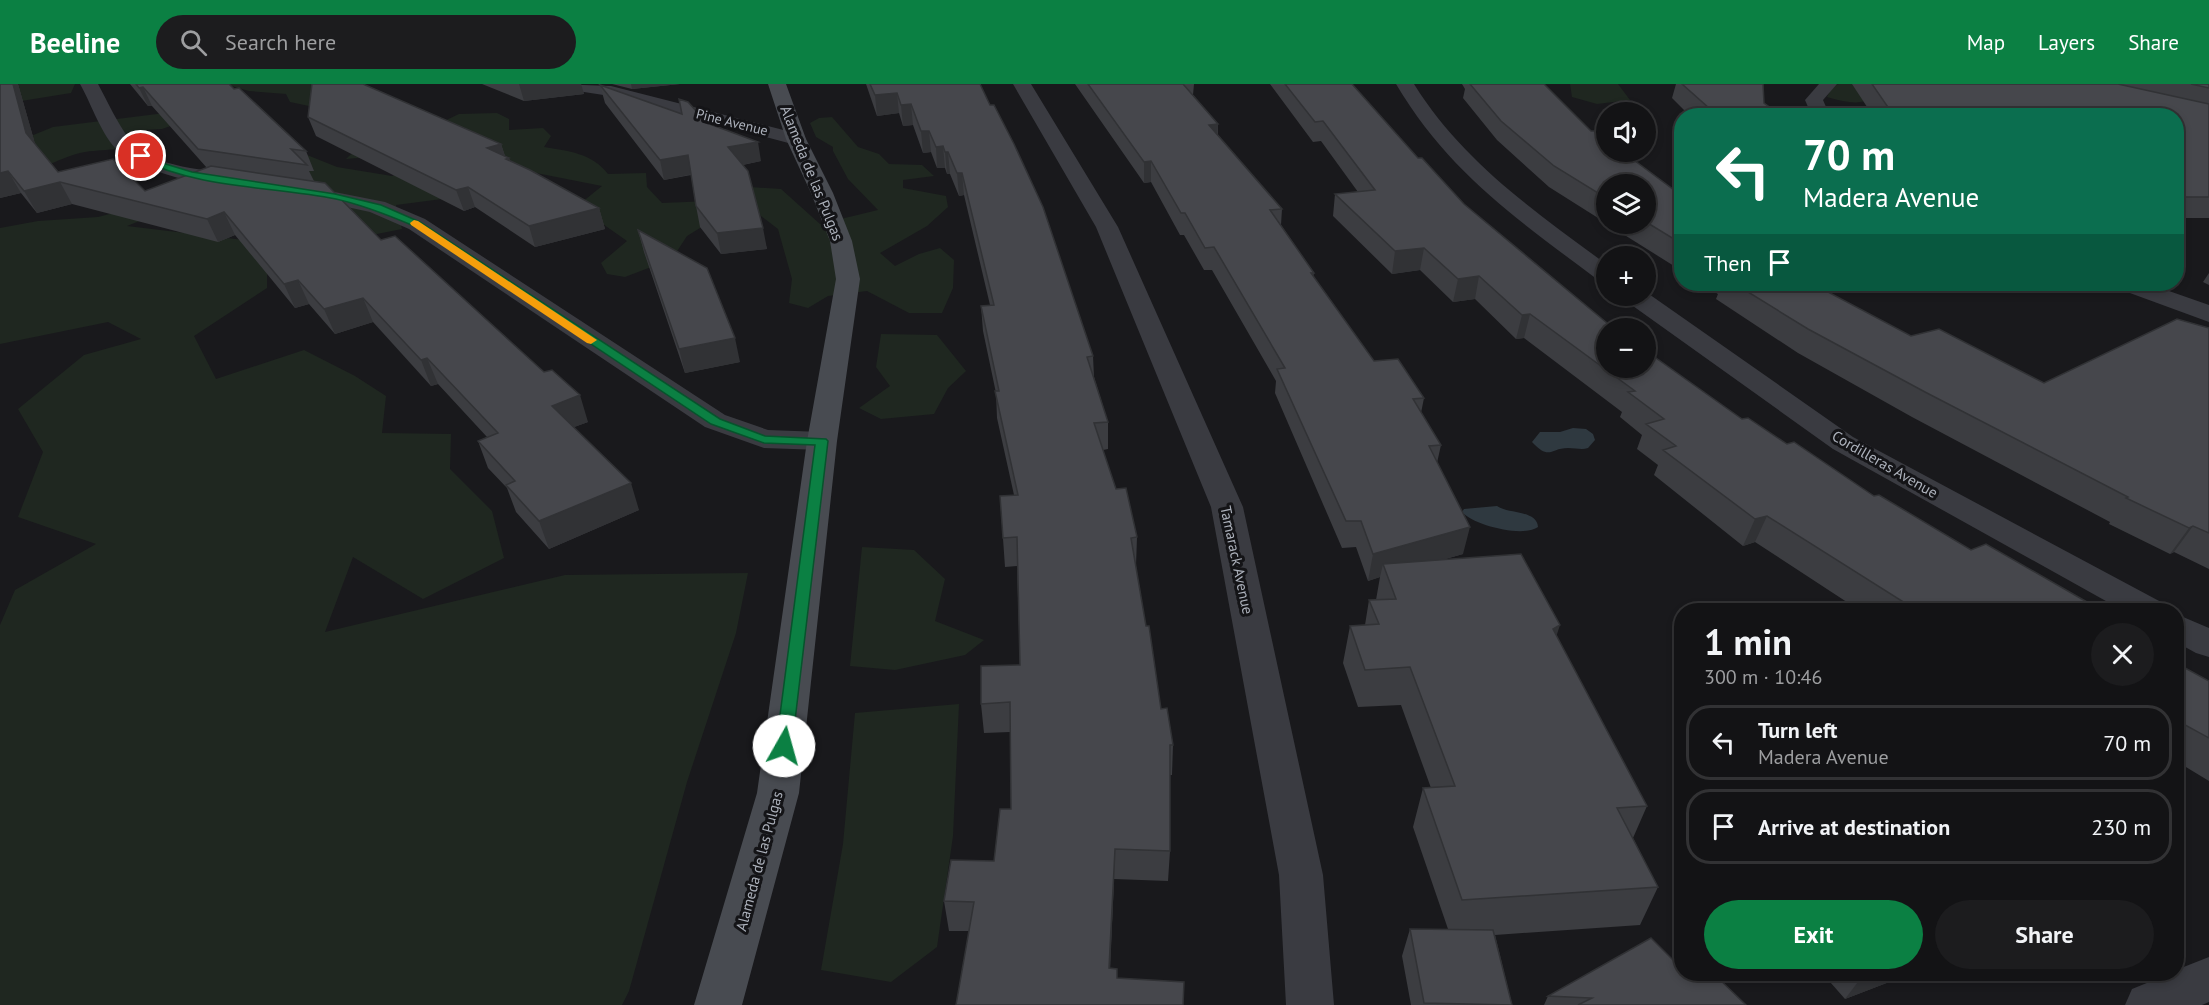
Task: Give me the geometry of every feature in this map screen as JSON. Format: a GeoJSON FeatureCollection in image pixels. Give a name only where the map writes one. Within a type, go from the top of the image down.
{"type":"FeatureCollection","features":[{"type":"Feature","properties":{"kind":"main road","name":"Alameda de las Pulgas"},"geometry":{"type":"LineString","coordinates":[[718,1005],[778,793],[822,441],[848,279],[841,242],[822,193],[796,139],[777,84]]}},
{"type":"Feature","properties":{"kind":"street"},"geometry":{"type":"LineString","coordinates":[[89,84],[126,148],[156,164],[191,175],[335,196],[367,204],[417,224],[715,421],[764,439],[822,441]]}},
{"type":"Feature","properties":{"kind":"street","name":"Pine Avenue"},"geometry":{"type":"LineString","coordinates":[[564,84],[611,91],[796,139]]}},
{"type":"Feature","properties":{"kind":"street","name":"Tamarack Avenue"},"geometry":{"type":"LineString","coordinates":[[1022,84],[1107,227],[1227,507],[1301,876],[1310,1005]]}},
{"type":"Feature","properties":{"kind":"street"},"geometry":{"type":"LineString","coordinates":[[1405,84],[1436,129],[1496,192],[1596,267]]}},
{"type":"Feature","properties":{"kind":"street"},"geometry":{"type":"LineString","coordinates":[[1818,108],[1814,100],[1828,84]]}},
{"type":"Feature","properties":{"kind":"street"},"geometry":{"type":"LineString","coordinates":[[2147,291],[2209,314]]}},
{"type":"Feature","properties":{"kind":"street","name":"Cordilleras Avenue"},"geometry":{"type":"LineString","coordinates":[[1649,306],[1843,443],[2135,603]]}},
{"type":"Feature","properties":{"kind":"street"},"geometry":{"type":"LineString","coordinates":[[2184,630],[2209,644]]}},
{"type":"Feature","properties":{"kind":"street"},"geometry":{"type":"LineString","coordinates":[[2149,1005],[2209,979]]}},
{"type":"Feature","properties":{"kind":"shaded area"},"geometry":{"type":"Polygon","coordinates":[[[19,84],[75,84],[71,93],[15,102],[0,94],[15,89],[19,84]]]}},
{"type":"Feature","properties":{"kind":"shaded area"},"geometry":{"type":"Polygon","coordinates":[[[224,84],[312,84],[318,94],[320,113],[309,106],[290,102],[286,94],[249,91],[224,84]]]}},
{"type":"Feature","properties":{"kind":"shaded area"},"geometry":{"type":"Polygon","coordinates":[[[1570,84],[1618,84],[1630,100],[1596,104],[1572,97],[1570,84]]]}},
{"type":"Feature","properties":{"kind":"shaded area"},"geometry":{"type":"Polygon","coordinates":[[[1894,84],[1870,100],[1847,102],[1827,97],[1833,85],[1894,84]]]}},
{"type":"Feature","properties":{"kind":"shaded area"},"geometry":{"type":"Polygon","coordinates":[[[173,112],[188,120],[162,129],[144,130],[138,138],[125,146],[80,153],[44,166],[21,140],[53,127],[173,112]]]}},
{"type":"Feature","properties":{"kind":"shaded area"},"geometry":{"type":"Polygon","coordinates":[[[497,113],[509,119],[509,130],[543,128],[551,136],[544,147],[587,157],[595,161],[608,174],[646,173],[647,187],[662,203],[710,201],[718,217],[687,236],[672,259],[625,277],[607,274],[601,263],[627,241],[590,215],[581,203],[602,186],[531,172],[502,156],[442,199],[396,205],[402,229],[267,256],[267,288],[194,336],[216,379],[304,350],[355,376],[386,396],[382,433],[451,434],[450,469],[492,511],[504,558],[423,599],[353,557],[325,632],[565,575],[748,573],[736,633],[687,782],[629,991],[622,1005],[0,1005],[0,625],[15,590],[96,544],[18,517],[43,452],[18,409],[84,355],[141,339],[108,322],[0,344],[0,228],[38,221],[98,217],[164,200],[204,195],[127,226],[252,241],[315,217],[302,153],[337,167],[392,176],[414,166],[391,155],[346,159],[367,139],[434,126],[459,114],[497,113]]]}},
{"type":"Feature","properties":{"kind":"shaded area"},"geometry":{"type":"Polygon","coordinates":[[[832,117],[858,147],[879,154],[889,164],[922,165],[934,176],[903,180],[903,188],[946,196],[948,207],[927,226],[880,253],[895,266],[919,254],[940,248],[954,260],[953,288],[942,313],[909,313],[867,291],[828,296],[808,308],[789,303],[792,279],[778,229],[761,216],[747,195],[750,187],[781,189],[820,224],[878,210],[848,179],[833,147],[816,137],[810,123],[819,118],[832,117]]]}},
{"type":"Feature","properties":{"kind":"shaded area"},"geometry":{"type":"Polygon","coordinates":[[[881,334],[937,335],[966,371],[948,388],[934,414],[881,419],[859,408],[890,386],[876,367],[881,334]]]}},
{"type":"Feature","properties":{"kind":"shaded area"},"geometry":{"type":"Polygon","coordinates":[[[1573,428],[1586,429],[1593,434],[1595,440],[1586,449],[1568,448],[1550,452],[1543,451],[1532,442],[1540,432],[1560,432],[1573,428]]]}},
{"type":"Feature","properties":{"kind":"shaded area"},"geometry":{"type":"Polygon","coordinates":[[[1497,506],[1533,518],[1538,527],[1531,530],[1510,531],[1476,521],[1462,512],[1464,509],[1497,506]]]}},
{"type":"Feature","properties":{"kind":"shaded area"},"geometry":{"type":"Polygon","coordinates":[[[862,547],[914,550],[945,579],[935,621],[984,640],[965,655],[895,670],[850,666],[862,547]]]}},
{"type":"Feature","properties":{"kind":"shaded area"},"geometry":{"type":"Polygon","coordinates":[[[959,704],[953,836],[937,947],[891,982],[821,970],[843,844],[855,713],[959,704]]]}},
{"type":"Feature","properties":{"kind":"building"},"geometry":{"type":"Polygon","coordinates":[[[0,84],[13,84],[26,133],[58,172],[113,159],[145,191],[211,166],[325,183],[381,240],[395,236],[544,372],[552,370],[580,395],[552,406],[631,483],[539,521],[506,485],[515,481],[478,441],[498,433],[427,358],[421,360],[363,298],[324,309],[298,280],[284,284],[224,212],[207,219],[60,182],[24,191],[8,171],[0,173],[0,84]]]}},
{"type":"Feature","properties":{"kind":"building"},"geometry":{"type":"Polygon","coordinates":[[[136,84],[229,84],[234,89],[239,88],[306,151],[291,149],[307,165],[198,149],[143,87],[139,88],[136,84]]]}},
{"type":"Feature","properties":{"kind":"building"},"geometry":{"type":"Polygon","coordinates":[[[312,84],[363,84],[501,144],[487,148],[599,208],[529,226],[468,187],[456,190],[308,117],[312,84]]]}},
{"type":"Feature","properties":{"kind":"building"},"geometry":{"type":"Polygon","coordinates":[[[870,84],[980,84],[990,105],[994,105],[1014,144],[1043,207],[1093,356],[1087,357],[1108,422],[1094,423],[1116,489],[1126,488],[1137,537],[1131,538],[1146,626],[1149,626],[1161,709],[1167,708],[1173,745],[1170,745],[1170,851],[1115,849],[1109,968],[1117,969],[1117,978],[1184,982],[1183,1005],[956,1005],[974,902],[944,901],[951,860],[994,861],[1000,809],[1011,809],[1010,702],[981,704],[981,666],[1020,665],[1017,537],[1003,538],[1000,496],[1018,495],[995,391],[999,391],[981,306],[994,305],[962,173],[957,173],[943,146],[936,147],[929,131],[921,131],[911,104],[901,105],[897,93],[875,95],[870,84]]]}},
{"type":"Feature","properties":{"kind":"building"},"geometry":{"type":"Polygon","coordinates":[[[1088,84],[1183,84],[1218,124],[1209,125],[1282,209],[1270,210],[1314,273],[1311,273],[1374,361],[1398,359],[1424,398],[1413,399],[1441,445],[1429,446],[1470,527],[1373,554],[1361,521],[1346,521],[1277,369],[1285,368],[1214,247],[1205,248],[1185,213],[1181,213],[1151,161],[1144,162],[1088,84]]]}},
{"type":"Feature","properties":{"kind":"building"},"geometry":{"type":"Polygon","coordinates":[[[1285,84],[1352,84],[1418,158],[1422,158],[1464,204],[1601,318],[1596,318],[1596,362],[1530,314],[1522,315],[1479,276],[1458,279],[1424,248],[1395,251],[1335,194],[1375,190],[1323,121],[1315,122],[1285,84]]]}},
{"type":"Feature","properties":{"kind":"building"},"geometry":{"type":"Polygon","coordinates":[[[1470,84],[1544,84],[1591,131],[1596,131],[1596,162],[1636,162],[1652,174],[1596,174],[1596,192],[1554,166],[1501,121],[1470,84]]]}},
{"type":"Feature","properties":{"kind":"building"},"geometry":{"type":"Polygon","coordinates":[[[1682,84],[1763,84],[1764,103],[1771,108],[1709,108],[1682,84]]]}},
{"type":"Feature","properties":{"kind":"building"},"geometry":{"type":"Polygon","coordinates":[[[1872,84],[2118,84],[2209,104],[2209,197],[2184,197],[2184,108],[1888,108],[1872,84]]]}},
{"type":"Feature","properties":{"kind":"building"},"geometry":{"type":"Polygon","coordinates":[[[2191,84],[2209,84],[2209,88],[2191,84]]]}},
{"type":"Feature","properties":{"kind":"building"},"geometry":{"type":"Polygon","coordinates":[[[600,85],[682,114],[679,99],[688,102],[707,123],[758,142],[728,147],[748,171],[763,228],[717,233],[696,206],[688,155],[660,160],[600,85]]]}},
{"type":"Feature","properties":{"kind":"building"},"geometry":{"type":"Polygon","coordinates":[[[1656,177],[1674,190],[1674,239],[1656,228],[1656,177]]]}},
{"type":"Feature","properties":{"kind":"building"},"geometry":{"type":"Polygon","coordinates":[[[638,230],[707,268],[735,338],[679,349],[638,230]]]}},
{"type":"Feature","properties":{"kind":"building"},"geometry":{"type":"Polygon","coordinates":[[[1746,291],[1826,291],[1911,336],[1939,329],[2044,383],[2177,319],[2209,328],[2209,533],[2193,526],[2189,528],[2126,498],[2128,497],[1808,329],[1746,291]]]}},
{"type":"Feature","properties":{"kind":"building"},"geometry":{"type":"Polygon","coordinates":[[[1656,358],[1742,419],[1748,418],[1787,444],[1794,442],[1874,496],[1879,495],[1971,550],[1986,544],[2087,602],[1905,603],[1767,516],[1755,519],[1663,450],[1676,446],[1646,424],[1664,419],[1628,392],[1635,391],[1617,378],[1656,378],[1656,358]]]}},
{"type":"Feature","properties":{"kind":"building"},"geometry":{"type":"Polygon","coordinates":[[[1521,554],[1560,625],[1553,629],[1647,806],[1617,808],[1658,887],[1462,900],[1423,788],[1455,786],[1410,667],[1365,670],[1350,626],[1379,624],[1369,600],[1396,599],[1383,564],[1521,554]]]}},
{"type":"Feature","properties":{"kind":"building"},"geometry":{"type":"Polygon","coordinates":[[[2184,667],[2209,681],[2209,738],[2184,724],[2184,667]]]}},
{"type":"Feature","properties":{"kind":"building"},"geometry":{"type":"Polygon","coordinates":[[[1410,929],[1493,930],[1512,1005],[1424,1003],[1410,929]]]}},
{"type":"Feature","properties":{"kind":"building"},"geometry":{"type":"Polygon","coordinates":[[[1651,938],[1674,961],[1674,981],[1721,981],[1746,1005],[1578,1005],[1592,998],[1548,996],[1651,938]]]}},
{"type":"Feature","properties":{"kind":"slow traffic"},"geometry":{"type":"LineString","coordinates":[[414,223],[591,340]]}},
{"type":"Feature","properties":{"kind":"route"},"geometry":{"type":"LineString","coordinates":[[141,156],[156,164],[191,175],[335,196],[377,207],[417,224],[715,421],[764,439],[784,442],[822,441],[784,746]]}}]}
